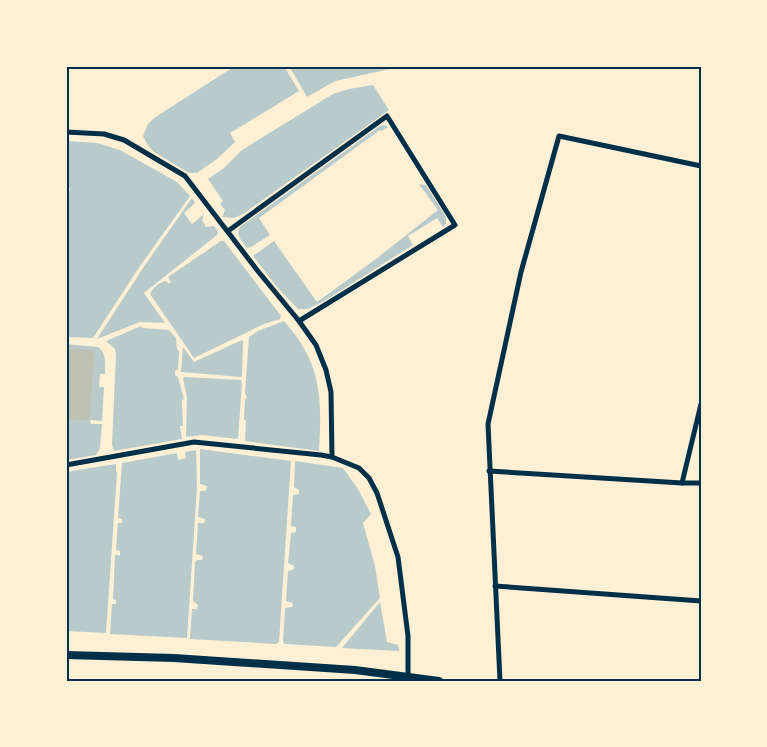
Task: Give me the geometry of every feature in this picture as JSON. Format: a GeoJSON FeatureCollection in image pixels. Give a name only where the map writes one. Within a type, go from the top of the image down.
{"type":"FeatureCollection","features":[{"type":"Feature","properties":{"kind":"street"},"geometry":{"type":"LineString","coordinates":[[228,231],[387,116],[455,225],[299,321]]}},
{"type":"Feature","properties":{"kind":"street"},"geometry":{"type":"LineString","coordinates":[[66,132],[104,134],[124,140],[184,176],[299,321],[316,346],[329,379],[332,404],[332,457]]}},
{"type":"Feature","properties":{"kind":"street"},"geometry":{"type":"LineString","coordinates":[[500,681],[494,586],[488,424],[521,272],[559,136],[701,166]]}},
{"type":"Feature","properties":{"kind":"street"},"geometry":{"type":"LineString","coordinates":[[682,483],[701,404]]}},
{"type":"Feature","properties":{"kind":"street"},"geometry":{"type":"LineString","coordinates":[[66,465],[194,442],[332,457],[359,468],[377,493],[398,556],[408,636],[408,676]]}},
{"type":"Feature","properties":{"kind":"street"},"geometry":{"type":"LineString","coordinates":[[490,471],[701,483]]}},
{"type":"Feature","properties":{"kind":"street"},"geometry":{"type":"LineString","coordinates":[[494,586],[701,600]]}},
{"type":"Feature","properties":{"kind":"street"},"geometry":{"type":"LineString","coordinates":[[66,655],[174,658],[355,670],[439,681]]}},
{"type":"Feature","properties":{"kind":"shaded area"},"geometry":{"type":"Polygon","coordinates":[[[235,66],[284,66],[299,91],[230,133],[235,142],[217,159],[197,173],[189,173],[154,152],[143,136],[148,124],[154,118],[235,66]]]}},
{"type":"Feature","properties":{"kind":"shaded area"},"geometry":{"type":"Polygon","coordinates":[[[289,66],[394,66],[395,68],[335,81],[307,97],[289,66]]]}},
{"type":"Feature","properties":{"kind":"shaded area"},"geometry":{"type":"Polygon","coordinates":[[[373,85],[389,110],[243,214],[234,218],[222,217],[225,210],[220,204],[223,201],[208,179],[224,168],[242,150],[333,94],[373,85]]]}},
{"type":"Feature","properties":{"kind":"shaded area"},"geometry":{"type":"Polygon","coordinates":[[[385,125],[388,127],[380,130],[259,218],[270,235],[247,248],[238,232],[241,226],[380,126],[385,125]]]}},
{"type":"Feature","properties":{"kind":"shaded area"},"geometry":{"type":"Polygon","coordinates":[[[66,141],[97,143],[120,150],[177,182],[190,196],[138,269],[93,338],[66,337],[66,192],[69,192],[70,188],[66,188],[66,141]]]}},
{"type":"Feature","properties":{"kind":"shaded area"},"geometry":{"type":"Polygon","coordinates":[[[419,184],[426,185],[446,217],[446,224],[443,227],[437,218],[408,236],[413,245],[326,300],[308,309],[298,309],[277,287],[253,256],[274,241],[317,302],[438,210],[419,184]]]}},
{"type":"Feature","properties":{"kind":"shaded area"},"geometry":{"type":"Polygon","coordinates":[[[192,198],[195,203],[184,213],[192,224],[204,214],[202,220],[206,227],[214,226],[218,232],[217,235],[144,293],[165,323],[140,322],[97,339],[143,268],[192,198]]]}},
{"type":"Feature","properties":{"kind":"shaded area"},"geometry":{"type":"Polygon","coordinates":[[[221,241],[224,241],[281,316],[280,319],[264,324],[194,358],[150,294],[161,283],[166,281],[169,284],[171,282],[168,277],[221,241]]]}},
{"type":"Feature","properties":{"kind":"shaded area"},"geometry":{"type":"Polygon","coordinates":[[[284,321],[297,337],[313,367],[319,397],[319,451],[245,441],[246,421],[244,419],[245,399],[247,398],[245,393],[249,337],[258,331],[284,321]]]}},
{"type":"Feature","properties":{"kind":"shaded area"},"geometry":{"type":"Polygon","coordinates":[[[141,326],[142,328],[169,330],[176,338],[179,351],[178,369],[175,371],[175,375],[178,377],[184,399],[182,400],[183,426],[180,426],[182,439],[114,451],[112,445],[116,355],[115,349],[106,341],[141,326]]]}},
{"type":"Feature","properties":{"kind":"shaded area"},"geometry":{"type":"Polygon","coordinates":[[[242,340],[241,377],[181,372],[183,347],[194,362],[242,340]]]}},
{"type":"Feature","properties":{"kind":"shaded area"},"geometry":{"type":"Polygon","coordinates":[[[66,344],[98,347],[105,359],[105,374],[100,374],[99,387],[104,387],[102,421],[90,420],[91,424],[102,424],[100,448],[96,455],[66,460],[66,344]]]}},
{"type":"Feature","properties":{"kind":"shaded area"},"geometry":{"type":"Polygon","coordinates":[[[184,377],[241,380],[238,439],[202,435],[186,437],[187,398],[184,377]]]}},
{"type":"Feature","properties":{"kind":"shaded area"},"geometry":{"type":"Polygon","coordinates":[[[200,449],[291,461],[279,642],[276,644],[190,639],[192,609],[197,609],[198,605],[193,601],[195,563],[197,560],[202,560],[203,556],[196,554],[198,523],[204,523],[205,519],[198,517],[200,491],[206,491],[207,486],[200,484],[200,449]]]}},
{"type":"Feature","properties":{"kind":"shaded area"},"geometry":{"type":"Polygon","coordinates":[[[196,450],[197,487],[187,638],[110,634],[112,604],[116,604],[116,600],[113,599],[115,555],[120,555],[120,551],[116,550],[118,523],[122,523],[122,519],[118,518],[122,463],[177,453],[178,460],[186,458],[185,452],[196,450]]]}},
{"type":"Feature","properties":{"kind":"shaded area"},"geometry":{"type":"Polygon","coordinates":[[[295,461],[343,468],[358,489],[371,514],[363,523],[375,566],[380,598],[336,647],[285,644],[283,642],[285,608],[292,607],[293,603],[286,601],[288,571],[294,569],[294,566],[288,563],[291,533],[296,532],[296,527],[291,526],[293,495],[299,494],[299,490],[294,487],[295,461]]]}},
{"type":"Feature","properties":{"kind":"shaded area"},"geometry":{"type":"Polygon","coordinates":[[[116,464],[117,473],[106,633],[66,631],[66,472],[116,464]]]}},
{"type":"Feature","properties":{"kind":"shaded area"},"geometry":{"type":"Polygon","coordinates":[[[380,602],[387,642],[398,645],[399,651],[342,648],[380,602]]]}},
{"type":"Feature","properties":{"kind":"building"},"geometry":{"type":"Polygon","coordinates":[[[66,349],[94,350],[90,420],[66,419],[66,349]]]}}]}
